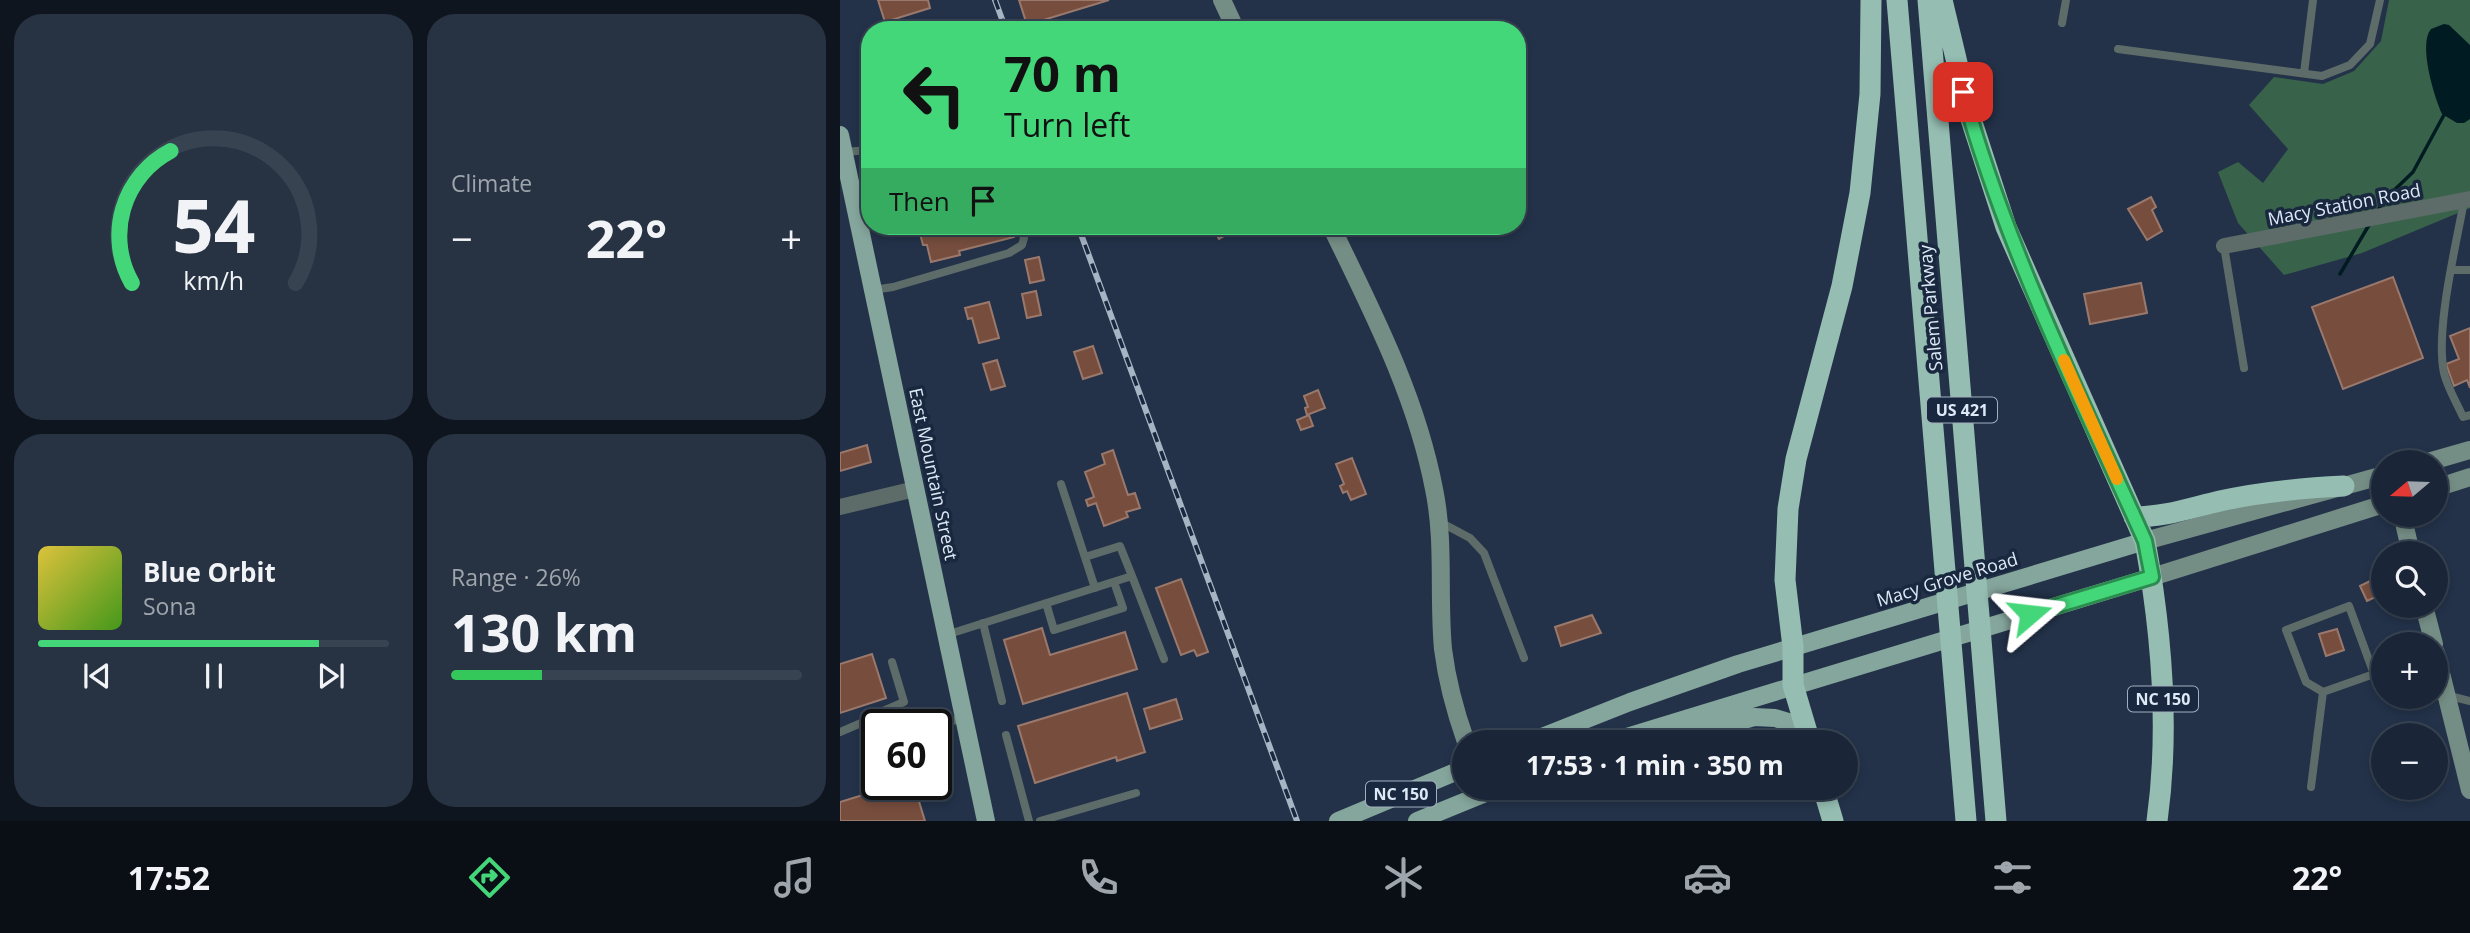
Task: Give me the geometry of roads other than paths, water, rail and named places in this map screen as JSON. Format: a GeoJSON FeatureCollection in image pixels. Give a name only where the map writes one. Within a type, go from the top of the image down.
{"type":"FeatureCollection","features":[{"type":"Feature","properties":{"kind":"highway"},"geometry":{"type":"LineString","coordinates":[[1806,730],[1793,685],[1793,647],[1785,580],[1788,509],[1798,450],[1842,286],[1860,193],[1870,94],[1871,0]]}},
{"type":"Feature","properties":{"kind":"highway","name":"Salem Parkway"},"geometry":{"type":"LineString","coordinates":[[1897,0],[1966,821]]}},
{"type":"Feature","properties":{"kind":"highway","name":"Salem Parkway"},"geometry":{"type":"LineString","coordinates":[[1927,0],[1996,821]]}},
{"type":"Feature","properties":{"kind":"highway"},"geometry":{"type":"LineString","coordinates":[[1942,0],[1966,102],[1997,202],[2021,263],[2145,541]]}},
{"type":"Feature","properties":{"kind":"highway"},"geometry":{"type":"LineString","coordinates":[[2134,517],[2163,516],[2280,490],[2344,486]]}},
{"type":"Feature","properties":{"kind":"highway","name":"NC 150"},"geometry":{"type":"LineString","coordinates":[[2145,541],[2152,577],[2163,690],[2163,754],[2157,821]]}},
{"type":"Feature","properties":{"kind":"highway"},"geometry":{"type":"LineString","coordinates":[[1827,800],[1833,821]]}},
{"type":"Feature","properties":{"kind":"main road","name":"East Mountain Street"},"geometry":{"type":"LineString","coordinates":[[842,144],[861,207]]}},
{"type":"Feature","properties":{"kind":"main road","name":"East Mountain Street"},"geometry":{"type":"LineString","coordinates":[[866,235],[873,290],[986,821]]}},
{"type":"Feature","properties":{"kind":"main road","name":"Macy Grove Road"},"geometry":{"type":"LineString","coordinates":[[1560,730],[1693,679],[2145,541]]}},
{"type":"Feature","properties":{"kind":"main road"},"geometry":{"type":"LineString","coordinates":[[1649,730],[2152,577]]}},
{"type":"Feature","properties":{"kind":"main road"},"geometry":{"type":"LineString","coordinates":[[1709,730],[1754,717],[1775,718],[1799,730]]}},
{"type":"Feature","properties":{"kind":"main road","name":"NC 150"},"geometry":{"type":"LineString","coordinates":[[1338,821],[1452,773]]}},
{"type":"Feature","properties":{"kind":"main road","name":"NC 150"},"geometry":{"type":"LineString","coordinates":[[1418,821],[1465,800]]}},
{"type":"Feature","properties":{"kind":"street"},"geometry":{"type":"LineString","coordinates":[[1222,0],[1232,21]]}},
{"type":"Feature","properties":{"kind":"street","name":"Macy Station Road"},"geometry":{"type":"LineString","coordinates":[[2224,246],[2467,200]]}},
{"type":"Feature","properties":{"kind":"street"},"geometry":{"type":"LineString","coordinates":[[1335,235],[1391,351],[1409,396],[1429,464],[1440,522],[1444,657],[1450,690],[1462,730]]}},
{"type":"Feature","properties":{"kind":"street"},"geometry":{"type":"LineString","coordinates":[[2448,456],[2470,450]]}},
{"type":"Feature","properties":{"kind":"street"},"geometry":{"type":"LineString","coordinates":[[2448,484],[2470,477]]}},
{"type":"Feature","properties":{"kind":"street","name":"Macy Grove Road"},"geometry":{"type":"LineString","coordinates":[[2145,541],[2371,479]]}},
{"type":"Feature","properties":{"kind":"street"},"geometry":{"type":"LineString","coordinates":[[840,507],[915,489]]}},
{"type":"Feature","properties":{"kind":"street"},"geometry":{"type":"LineString","coordinates":[[2152,577],[2371,508]]}},
{"type":"Feature","properties":{"kind":"street"},"geometry":{"type":"LineString","coordinates":[[2445,709],[2470,790]]}},
{"type":"Feature","properties":{"kind":"lane"},"geometry":{"type":"LineString","coordinates":[[2062,23],[2066,0]]}},
{"type":"Feature","properties":{"kind":"lane"},"geometry":{"type":"LineString","coordinates":[[2304,73],[2314,0]]}},
{"type":"Feature","properties":{"kind":"lane"},"geometry":{"type":"LineString","coordinates":[[2118,48],[2322,76],[2350,65],[2370,44],[2380,0]]}},
{"type":"Feature","properties":{"kind":"lane"},"geometry":{"type":"LineString","coordinates":[[842,144],[861,148]]}},
{"type":"Feature","properties":{"kind":"lane"},"geometry":{"type":"LineString","coordinates":[[2467,200],[2452,270],[2442,344],[2444,375],[2463,417],[2470,415]]}},
{"type":"Feature","properties":{"kind":"lane"},"geometry":{"type":"LineString","coordinates":[[873,290],[1009,253],[1022,245],[1023,235]]}},
{"type":"Feature","properties":{"kind":"lane"},"geometry":{"type":"LineString","coordinates":[[2224,246],[2244,368]]}},
{"type":"Feature","properties":{"kind":"lane"},"geometry":{"type":"LineString","coordinates":[[2452,270],[2470,270]]}},
{"type":"Feature","properties":{"kind":"lane"},"geometry":{"type":"LineString","coordinates":[[1061,484],[1095,588]]}},
{"type":"Feature","properties":{"kind":"lane"},"geometry":{"type":"LineString","coordinates":[[1440,522],[1470,538],[1483,553],[1524,658]]}},
{"type":"Feature","properties":{"kind":"lane"},"geometry":{"type":"LineString","coordinates":[[1085,557],[1120,545],[1164,659]]}},
{"type":"Feature","properties":{"kind":"lane"},"geometry":{"type":"LineString","coordinates":[[946,635],[1132,576]]}},
{"type":"Feature","properties":{"kind":"lane"},"geometry":{"type":"LineString","coordinates":[[1046,603],[1054,630],[1123,608],[1114,582]]}},
{"type":"Feature","properties":{"kind":"lane"},"geometry":{"type":"LineString","coordinates":[[2371,666],[2349,606],[2286,630],[2306,682],[2323,692],[2371,675]]}},
{"type":"Feature","properties":{"kind":"lane"},"geometry":{"type":"LineString","coordinates":[[983,623],[1002,701]]}},
{"type":"Feature","properties":{"kind":"lane"},"geometry":{"type":"LineString","coordinates":[[886,709],[904,702],[892,662]]}},
{"type":"Feature","properties":{"kind":"lane"},"geometry":{"type":"LineString","coordinates":[[2311,786],[2323,692]]}},
{"type":"Feature","properties":{"kind":"lane"},"geometry":{"type":"LineString","coordinates":[[2448,697],[2470,701]]}},
{"type":"Feature","properties":{"kind":"lane"},"geometry":{"type":"LineString","coordinates":[[952,721],[964,719]]}},
{"type":"Feature","properties":{"kind":"lane"},"geometry":{"type":"LineString","coordinates":[[840,732],[861,723]]}},
{"type":"Feature","properties":{"kind":"lane"},"geometry":{"type":"LineString","coordinates":[[1006,735],[1029,821]]}},
{"type":"Feature","properties":{"kind":"lane"},"geometry":{"type":"LineString","coordinates":[[1040,821],[1136,793]]}},
{"type":"Feature","properties":{"kind":"waterway"},"geometry":{"type":"LineString","coordinates":[[2377,212],[2384,200],[2413,172],[2445,113]]}},
{"type":"Feature","properties":{"kind":"waterway"},"geometry":{"type":"LineString","coordinates":[[2340,274],[2369,225]]}},
{"type":"Feature","properties":{"kind":"railway"},"geometry":{"type":"LineString","coordinates":[[995,0],[1003,21]]}},
{"type":"Feature","properties":{"kind":"railway"},"geometry":{"type":"LineString","coordinates":[[1081,235],[1297,821]]}}]}
